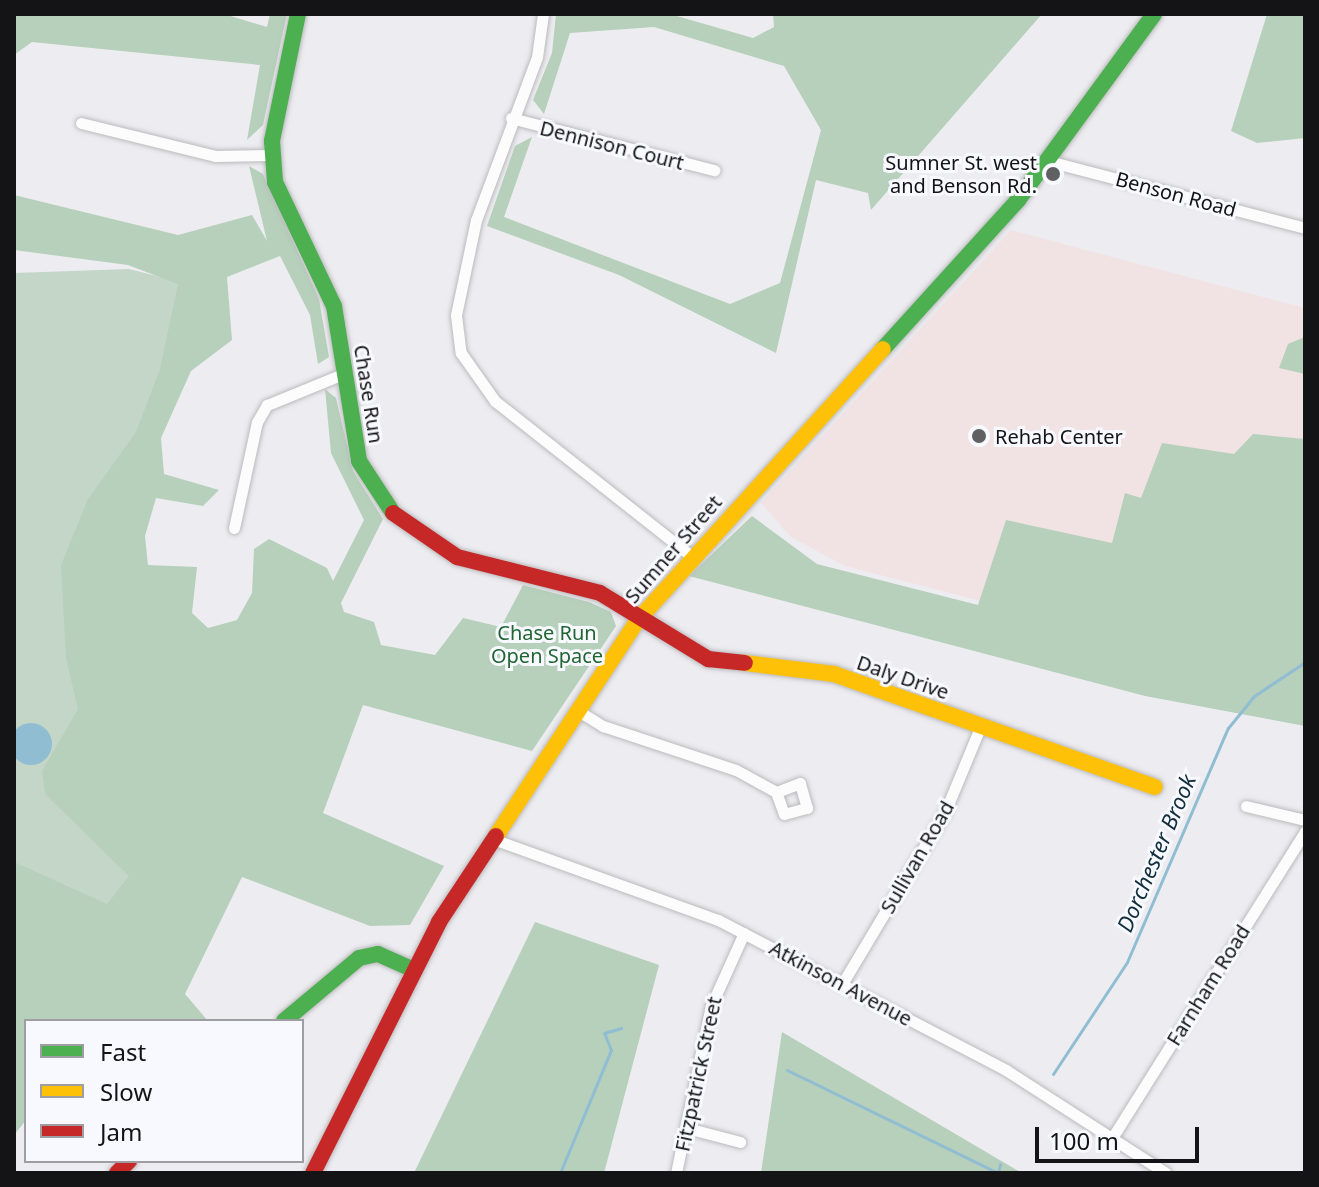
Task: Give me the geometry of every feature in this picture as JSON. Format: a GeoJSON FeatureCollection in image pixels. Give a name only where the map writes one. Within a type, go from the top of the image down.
{"type":"FeatureCollection","features":[{"type":"Feature","properties":{"kind":"street","name":"Chase Run"},"geometry":{"type":"LineString","coordinates":[[298,14],[270,155],[283,207],[334,306],[359,461],[380,499],[409,529],[457,557],[600,593],[638,620]]}},
{"type":"Feature","properties":{"kind":"street"},"geometry":{"type":"LineString","coordinates":[[543,14],[537,57],[511,118],[476,220],[459,303],[464,362],[506,411],[691,556]]}},
{"type":"Feature","properties":{"kind":"street","name":"Sumner Street"},"geometry":{"type":"LineString","coordinates":[[313,1173],[412,969],[493,839],[638,620],[691,556],[1048,161],[1154,14]]}},
{"type":"Feature","properties":{"kind":"street","name":"Dennison Court"},"geometry":{"type":"LineString","coordinates":[[511,118],[714,170]]}},
{"type":"Feature","properties":{"kind":"street"},"geometry":{"type":"LineString","coordinates":[[81,123],[215,156],[270,155]]}},
{"type":"Feature","properties":{"kind":"street","name":"Benson Road"},"geometry":{"type":"LineString","coordinates":[[1048,161],[1305,228]]}},
{"type":"Feature","properties":{"kind":"street"},"geometry":{"type":"LineString","coordinates":[[234,528],[257,422],[267,405],[345,373]]}},
{"type":"Feature","properties":{"kind":"street","name":"Daly Drive"},"geometry":{"type":"LineString","coordinates":[[638,620],[708,659],[823,671],[1155,787]]}},
{"type":"Feature","properties":{"kind":"street"},"geometry":{"type":"LineString","coordinates":[[577,710],[609,728],[705,755],[776,792]]}},
{"type":"Feature","properties":{"kind":"street","name":"Sullivan Road"},"geometry":{"type":"LineString","coordinates":[[842,984],[945,812],[981,725]]}},
{"type":"Feature","properties":{"kind":"street"},"geometry":{"type":"LineString","coordinates":[[1246,806],[1305,820]]}},
{"type":"Feature","properties":{"kind":"street","name":"Farnham Road"},"geometry":{"type":"LineString","coordinates":[[1112,1138],[1305,831]]}},
{"type":"Feature","properties":{"kind":"street","name":"Atkinson Avenue"},"geometry":{"type":"LineString","coordinates":[[493,839],[744,933],[1006,1070],[1166,1173]]}},
{"type":"Feature","properties":{"kind":"street","name":"Fitzpatrick Street"},"geometry":{"type":"LineString","coordinates":[[676,1173],[711,1006],[744,933]]}},
{"type":"Feature","properties":{"kind":"street"},"geometry":{"type":"LineString","coordinates":[[286,1019],[359,958],[378,954],[412,969]]}},
{"type":"Feature","properties":{"kind":"street"},"geometry":{"type":"LineString","coordinates":[[687,1128],[740,1142]]}},
{"type":"Feature","properties":{"kind":"shaded area"},"geometry":{"type":"Polygon","coordinates":[[[1011,230],[1305,308],[1305,685],[845,566],[791,537],[761,503],[1011,230]]]}},
{"type":"Feature","properties":{"kind":"green space"},"geometry":{"type":"Polygon","coordinates":[[[14,14],[224,14],[267,27],[270,14],[287,14],[263,125],[247,140],[260,65],[32,42],[14,55],[14,14]]]}},
{"type":"Feature","properties":{"kind":"green space"},"geometry":{"type":"Polygon","coordinates":[[[556,14],[670,14],[753,38],[774,27],[773,14],[1042,14],[871,210],[868,193],[816,180],[776,353],[619,275],[487,226],[515,146],[532,137],[504,217],[730,304],[780,283],[821,130],[784,66],[654,27],[570,33],[544,114],[533,100],[552,53],[556,14]]]}},
{"type":"Feature","properties":{"kind":"green space"},"geometry":{"type":"Polygon","coordinates":[[[1267,14],[1305,14],[1305,138],[1257,143],[1231,131],[1267,14]]]}},
{"type":"Feature","properties":{"kind":"green space","name":"Chase Run Open Space"},"geometry":{"type":"Polygon","coordinates":[[[249,166],[263,174],[319,299],[329,357],[318,364],[310,315],[280,256],[227,277],[232,340],[191,371],[161,438],[164,474],[219,490],[203,506],[156,498],[145,536],[148,565],[197,567],[192,613],[208,628],[237,620],[252,593],[254,549],[269,539],[327,568],[333,581],[364,520],[331,453],[325,389],[336,398],[353,471],[383,519],[341,603],[344,612],[374,622],[381,645],[435,655],[463,618],[501,627],[523,585],[589,602],[611,612],[616,626],[532,751],[363,705],[323,813],[444,866],[410,925],[370,926],[242,877],[185,994],[206,1019],[24,1019],[24,1122],[14,1135],[14,862],[107,904],[129,876],[45,794],[42,771],[78,709],[66,658],[61,565],[88,499],[136,432],[160,369],[178,284],[128,265],[14,250],[14,195],[178,235],[252,215],[267,241],[249,166]]]}},
{"type":"Feature","properties":{"kind":"green space"},"geometry":{"type":"Polygon","coordinates":[[[129,269],[197,286],[71,617],[148,881],[117,927],[14,881],[14,273],[129,269]]]}},
{"type":"Feature","properties":{"kind":"green space"},"geometry":{"type":"Polygon","coordinates":[[[1305,337],[1305,374],[1279,368],[1288,344],[1305,337]]]}},
{"type":"Feature","properties":{"kind":"green space"},"geometry":{"type":"Polygon","coordinates":[[[1253,434],[1305,439],[1305,726],[1145,696],[689,576],[752,516],[817,564],[978,605],[1006,520],[1112,543],[1125,493],[1141,498],[1162,443],[1234,454],[1253,434]]]}},
{"type":"Feature","properties":{"kind":"green space"},"geometry":{"type":"Polygon","coordinates":[[[535,922],[659,965],[604,1173],[414,1173],[535,922]]]}},
{"type":"Feature","properties":{"kind":"green space"},"geometry":{"type":"Polygon","coordinates":[[[782,1032],[1022,1173],[761,1173],[782,1032]]]}},
{"type":"Feature","properties":{"kind":"water"},"geometry":{"type":"Polygon","coordinates":[[[31,723],[46,729],[52,744],[46,759],[31,765],[16,759],[10,744],[16,729],[31,723]]]}},
{"type":"Feature","properties":{"kind":"waterway","name":"Dorchester Brook"},"geometry":{"type":"LineString","coordinates":[[1053,1074],[1127,962],[1228,728],[1254,696],[1305,662]]}},
{"type":"Feature","properties":{"kind":"waterway"},"geometry":{"type":"LineString","coordinates":[[560,1173],[611,1050],[604,1033],[621,1028]]}},
{"type":"Feature","properties":{"kind":"waterway"},"geometry":{"type":"LineString","coordinates":[[787,1070],[996,1172]]}},
{"type":"Feature","properties":{"kind":"waterway","name":"Dorchester Brook"},"geometry":{"type":"LineString","coordinates":[[998,1173],[1000,1164]]}},
{"type":"Feature","properties":{"kind":"traffic: fast"},"geometry":{"type":"LineString","coordinates":[[298,14],[272,141],[275,182],[334,306],[359,461],[393,513]]}},
{"type":"Feature","properties":{"kind":"traffic: fast"},"geometry":{"type":"LineString","coordinates":[[883,349],[1018,200],[1154,14]]}},
{"type":"Feature","properties":{"kind":"traffic: fast"},"geometry":{"type":"LineString","coordinates":[[286,1019],[359,958],[378,954],[412,969]]}},
{"type":"Feature","properties":{"kind":"traffic: slow"},"geometry":{"type":"LineString","coordinates":[[496,836],[638,620],[883,349]]}},
{"type":"Feature","properties":{"kind":"traffic: slow"},"geometry":{"type":"LineString","coordinates":[[745,663],[834,674],[1155,787]]}},
{"type":"Feature","properties":{"kind":"traffic: jam"},"geometry":{"type":"LineString","coordinates":[[393,513],[457,557],[600,593],[708,659],[745,663]]}},
{"type":"Feature","properties":{"kind":"traffic: jam"},"geometry":{"type":"LineString","coordinates":[[313,1173],[439,922],[496,836]]}},
{"type":"Feature","properties":{"kind":"traffic: jam"},"geometry":{"type":"LineString","coordinates":[[117,1173],[127,1163]]}},
{"type":"Feature","properties":{"kind":"place","name":"Sumner St. west and Benson Rd."},"geometry":{"type":"Point","coordinates":[1053,174]}},
{"type":"Feature","properties":{"kind":"place","name":"Rehab Center"},"geometry":{"type":"Point","coordinates":[979,436]}}]}
